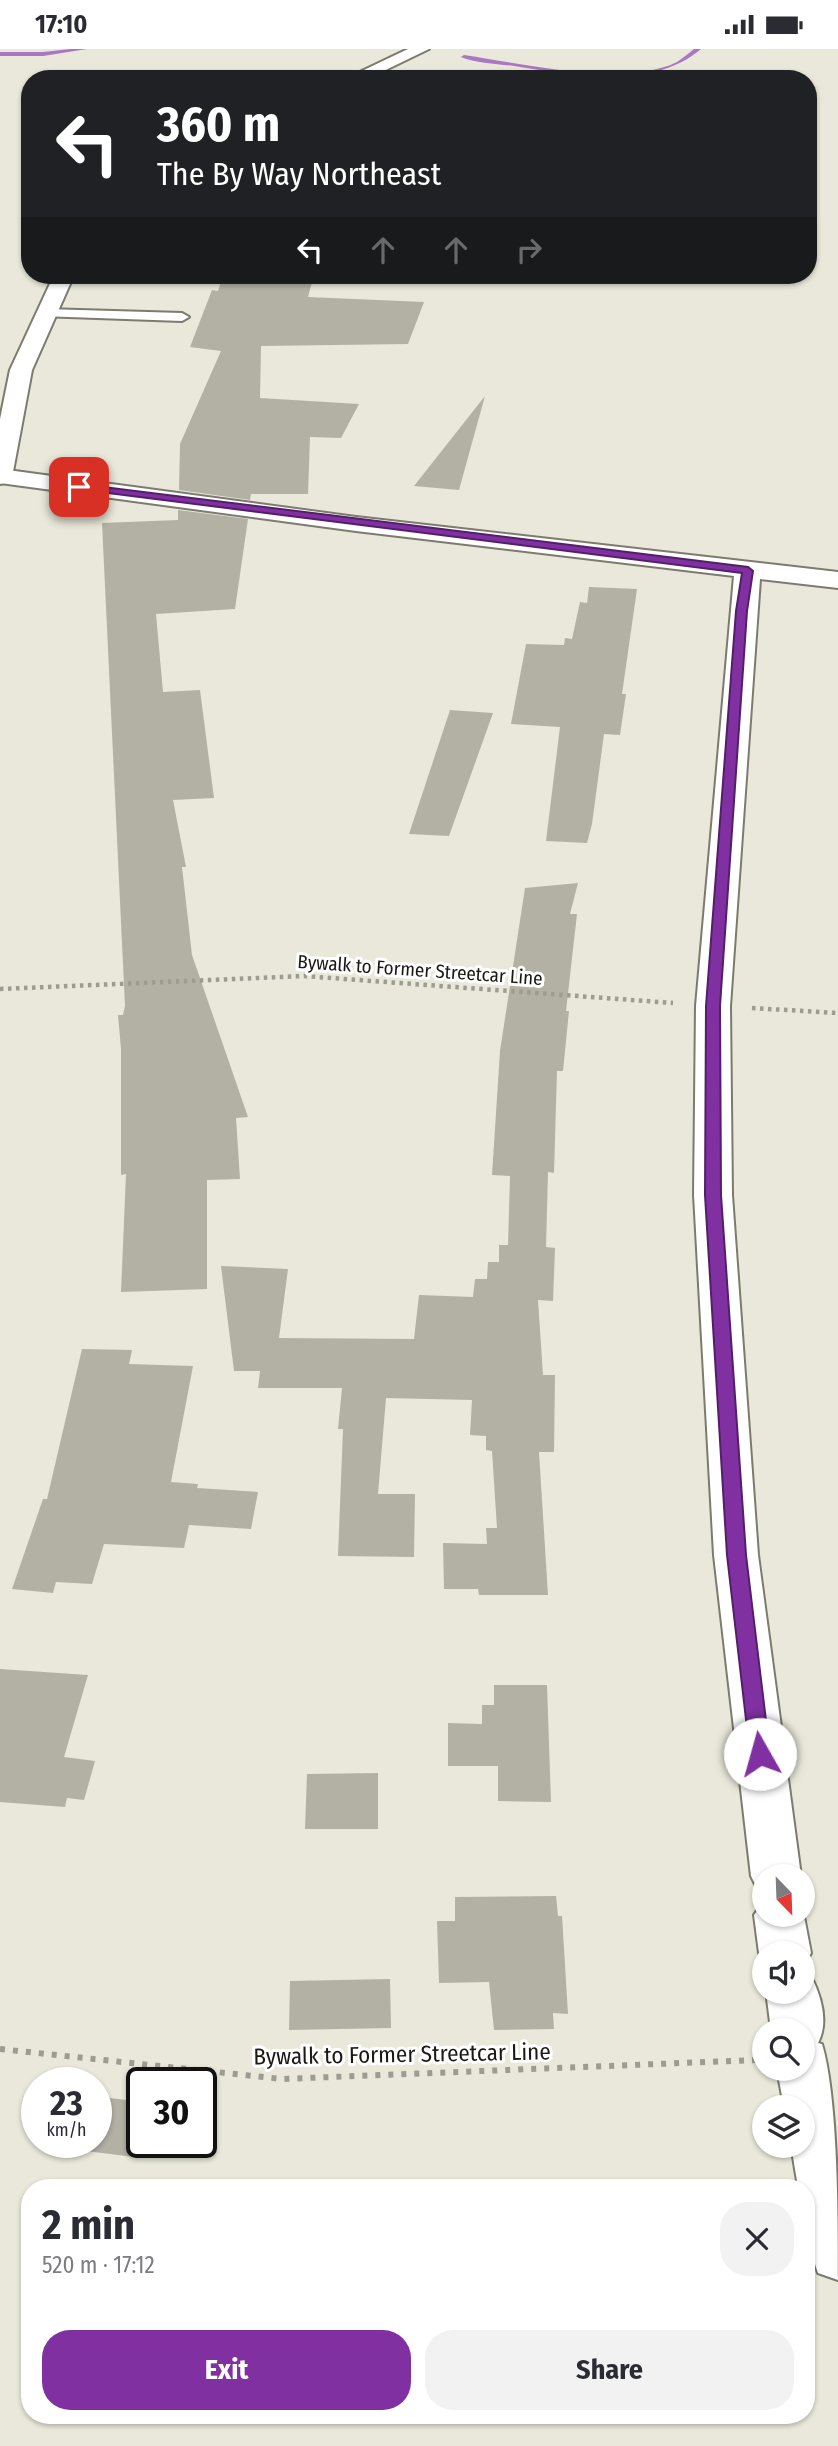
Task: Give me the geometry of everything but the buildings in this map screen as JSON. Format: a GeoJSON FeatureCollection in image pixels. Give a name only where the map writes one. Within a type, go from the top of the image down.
{"type":"FeatureCollection","features":[{"type":"Feature","properties":{"kind":"street"},"geometry":{"type":"LineString","coordinates":[[374,70],[421,49]]}},
{"type":"Feature","properties":{"kind":"street"},"geometry":{"type":"LineString","coordinates":[[60,284],[21,370],[0,477],[838,580]]}},
{"type":"Feature","properties":{"kind":"street"},"geometry":{"type":"LineString","coordinates":[[748,571],[742,611],[713,1006],[713,1195],[736,1555],[775,1864]]}},
{"type":"Feature","properties":{"kind":"street"},"geometry":{"type":"LineString","coordinates":[[807,2081],[838,2255]]}},
{"type":"Feature","properties":{"kind":"lane"},"geometry":{"type":"LineString","coordinates":[[45,313],[182,317]]}},
{"type":"Feature","properties":{"kind":"path","name":"Bywalk to Former Streetcar Line"},"geometry":{"type":"LineString","coordinates":[[0,989],[304,977],[838,1013]]}},
{"type":"Feature","properties":{"kind":"path","name":"Bywalk to Former Streetcar Line"},"geometry":{"type":"LineString","coordinates":[[0,2049],[282,2079],[752,2061]]}},
{"type":"Feature","properties":{"kind":"waterway"},"geometry":{"type":"LineString","coordinates":[[0,54],[43,54],[84,49]]}},
{"type":"Feature","properties":{"kind":"waterway"},"geometry":{"type":"LineString","coordinates":[[655,70],[678,63],[698,49]]}},
{"type":"Feature","properties":{"kind":"waterway"},"geometry":{"type":"LineString","coordinates":[[464,57],[552,70]]}},
{"type":"Feature","properties":{"kind":"route"},"geometry":{"type":"LineString","coordinates":[[79,487],[356,524],[748,571],[742,611],[713,1006],[713,1195],[736,1555],[760,1754]]}}]}
